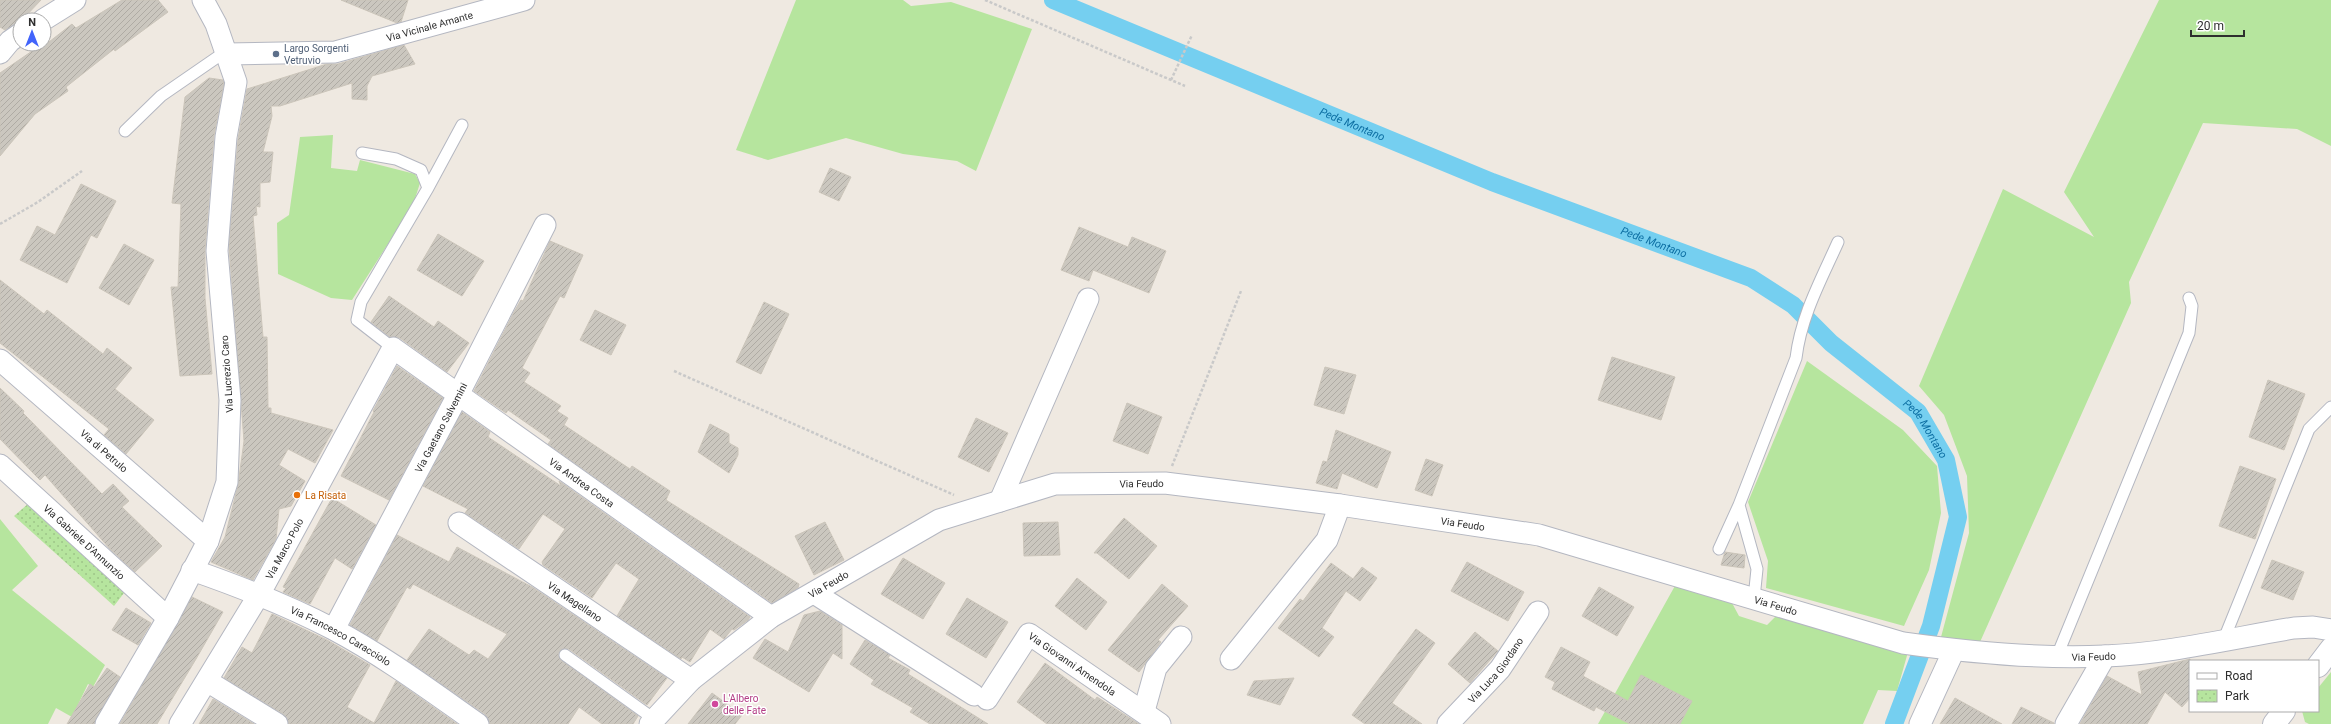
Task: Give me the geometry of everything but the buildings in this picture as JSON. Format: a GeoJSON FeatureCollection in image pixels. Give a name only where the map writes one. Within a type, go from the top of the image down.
{"type":"FeatureCollection","features":[{"type":"Feature","properties":{"kind":"street"},"geometry":{"type":"LineString","coordinates":[[52,14],[74,0]]}},
{"type":"Feature","properties":{"kind":"street","name":"Via Lucrezio Caro"},"geometry":{"type":"LineString","coordinates":[[106,724],[168,618],[208,541],[227,482],[230,400],[217,251],[226,137],[236,82],[216,24],[203,0]]}},
{"type":"Feature","properties":{"kind":"street","name":"Via Vicinale Amante"},"geometry":{"type":"LineString","coordinates":[[227,54],[335,52],[524,0]]}},
{"type":"Feature","properties":{"kind":"street","name":"Via Gaetano Salvemini"},"geometry":{"type":"LineString","coordinates":[[334,629],[459,393],[545,225]]}},
{"type":"Feature","properties":{"kind":"street"},"geometry":{"type":"LineString","coordinates":[[1000,501],[1088,299]]}},
{"type":"Feature","properties":{"kind":"street","name":"Via Andrea Costa"},"geometry":{"type":"LineString","coordinates":[[393,348],[459,393],[771,617]]}},
{"type":"Feature","properties":{"kind":"street","name":"Via Marco Polo"},"geometry":{"type":"LineString","coordinates":[[180,724],[260,593],[393,348]]}},
{"type":"Feature","properties":{"kind":"street","name":"Via di Petrulo"},"geometry":{"type":"LineString","coordinates":[[0,360],[208,541]]}},
{"type":"Feature","properties":{"kind":"street","name":"Via Gabriele D'Annunzio"},"geometry":{"type":"LineString","coordinates":[[0,465],[168,618]]}},
{"type":"Feature","properties":{"kind":"street","name":"Via Feudo"},"geometry":{"type":"LineString","coordinates":[[652,721],[691,680],[771,617],[939,520],[1055,484],[1165,483],[1340,505],[1539,535],[1904,643],[1949,649],[2057,656],[2105,656],[2140,654],[2294,628],[2314,627],[2331,630]]}},
{"type":"Feature","properties":{"kind":"street"},"geometry":{"type":"LineString","coordinates":[[1231,659],[1327,540],[1340,505]]}},
{"type":"Feature","properties":{"kind":"street","name":"Via Magellano"},"geometry":{"type":"LineString","coordinates":[[458,523],[691,680]]}},
{"type":"Feature","properties":{"kind":"street","name":"Via Francesco Caracciolo"},"geometry":{"type":"LineString","coordinates":[[192,570],[260,593],[334,629],[407,674],[478,724]]}},
{"type":"Feature","properties":{"kind":"street","name":"Via Giovanni Amendola"},"geometry":{"type":"LineString","coordinates":[[814,592],[980,697],[1028,634],[1144,711],[1160,724]]}},
{"type":"Feature","properties":{"kind":"street","name":"Via Luca Giordano"},"geometry":{"type":"LineString","coordinates":[[1448,724],[1500,669],[1538,612]]}},
{"type":"Feature","properties":{"kind":"street"},"geometry":{"type":"LineString","coordinates":[[1144,711],[1156,668],[1181,637]]}},
{"type":"Feature","properties":{"kind":"street"},"geometry":{"type":"LineString","coordinates":[[1920,724],[1949,649]]}},
{"type":"Feature","properties":{"kind":"street"},"geometry":{"type":"LineString","coordinates":[[2319,665],[2331,649]]}},
{"type":"Feature","properties":{"kind":"street"},"geometry":{"type":"LineString","coordinates":[[2066,724],[2105,656]]}},
{"type":"Feature","properties":{"kind":"street"},"geometry":{"type":"LineString","coordinates":[[207,681],[277,724]]}},
{"type":"Feature","properties":{"kind":"street"},"geometry":{"type":"LineString","coordinates":[[2274,724],[2283,712]]}},
{"type":"Feature","properties":{"kind":"lane"},"geometry":{"type":"LineString","coordinates":[[125,131],[161,96],[219,56],[227,54]]}},
{"type":"Feature","properties":{"kind":"lane"},"geometry":{"type":"LineString","coordinates":[[393,348],[357,320],[361,302],[428,188],[462,125]]}},
{"type":"Feature","properties":{"kind":"lane"},"geometry":{"type":"LineString","coordinates":[[362,152],[396,159],[421,170],[428,188]]}},
{"type":"Feature","properties":{"kind":"lane"},"geometry":{"type":"LineString","coordinates":[[1719,549],[1740,505],[1796,358],[1799,335],[1811,300],[1838,242]]}},
{"type":"Feature","properties":{"kind":"lane"},"geometry":{"type":"LineString","coordinates":[[2057,656],[2189,333],[2192,306],[2190,298]]}},
{"type":"Feature","properties":{"kind":"lane"},"geometry":{"type":"LineString","coordinates":[[2224,639],[2309,429],[2331,407]]}},
{"type":"Feature","properties":{"kind":"lane"},"geometry":{"type":"LineString","coordinates":[[1740,505],[1757,569],[1754,598]]}},
{"type":"Feature","properties":{"kind":"lane"},"geometry":{"type":"LineString","coordinates":[[565,655],[652,721]]}},
{"type":"Feature","properties":{"kind":"path"},"geometry":{"type":"LineString","coordinates":[[985,0],[1186,86]]}},
{"type":"Feature","properties":{"kind":"path"},"geometry":{"type":"LineString","coordinates":[[1171,80],[1192,35]]}},
{"type":"Feature","properties":{"kind":"path"},"geometry":{"type":"LineString","coordinates":[[0,224],[38,202],[82,171]]}},
{"type":"Feature","properties":{"kind":"path"},"geometry":{"type":"LineString","coordinates":[[1165,483],[1241,291]]}},
{"type":"Feature","properties":{"kind":"path"},"geometry":{"type":"LineString","coordinates":[[674,371],[955,495],[969,511]]}},
{"type":"Feature","properties":{"kind":"green space"},"geometry":{"type":"Polygon","coordinates":[[[796,0],[903,0],[911,6],[951,2],[1032,29],[976,171],[957,161],[903,154],[846,138],[768,160],[736,150],[796,0]]]}},
{"type":"Feature","properties":{"kind":"green space"},"geometry":{"type":"Polygon","coordinates":[[[2159,0],[2331,0],[2331,146],[2297,129],[2203,123],[2129,282],[2131,303],[1980,642],[1941,637],[1969,533],[1967,476],[1944,415],[1919,386],[2003,189],[2094,237],[2064,192],[2159,0]]]}},
{"type":"Feature","properties":{"kind":"green space"},"geometry":{"type":"Polygon","coordinates":[[[333,135],[331,168],[357,171],[360,160],[415,174],[420,183],[413,205],[352,300],[331,298],[278,274],[277,223],[289,215],[300,137],[333,135]]]}},
{"type":"Feature","properties":{"kind":"green space"},"geometry":{"type":"Polygon","coordinates":[[[1807,361],[1903,430],[1937,466],[1941,513],[1929,570],[1904,626],[1766,588],[1768,561],[1748,502],[1807,361]]]}},
{"type":"Feature","properties":{"kind":"green space"},"geometry":{"type":"Polygon","coordinates":[[[29,503],[124,593],[114,606],[14,516],[29,503]]]}},
{"type":"Feature","properties":{"kind":"green space"},"geometry":{"type":"Polygon","coordinates":[[[0,519],[38,566],[12,590],[105,665],[93,687],[88,684],[72,717],[56,708],[48,724],[0,724],[0,519]]]}},
{"type":"Feature","properties":{"kind":"green space"},"geometry":{"type":"Polygon","coordinates":[[[1676,584],[1732,603],[1739,616],[1767,625],[1776,616],[1908,652],[1897,691],[1878,690],[1863,724],[1598,724],[1676,584]]]}},
{"type":"Feature","properties":{"kind":"green space"},"geometry":{"type":"Polygon","coordinates":[[[2331,672],[2331,724],[2309,724],[2305,722],[2302,712],[2319,712],[2319,687],[2331,672]]]}},
{"type":"Feature","properties":{"kind":"waterway","name":"Pede Montano"},"geometry":{"type":"LineString","coordinates":[[1053,0],[1492,182],[1751,278],[1793,305],[1831,343],[1918,412],[1946,460],[1958,517],[1931,626],[1894,724]]}},
{"type":"Feature","properties":{"kind":"place","name":"Largo Sorgenti Vetruvio"},"geometry":{"type":"Point","coordinates":[276,54]}},
{"type":"Feature","properties":{"kind":"place","name":"La Risata"},"geometry":{"type":"Point","coordinates":[297,495]}},
{"type":"Feature","properties":{"kind":"place","name":"L'Albero delle Fate"},"geometry":{"type":"Point","coordinates":[715,704]}}]}
